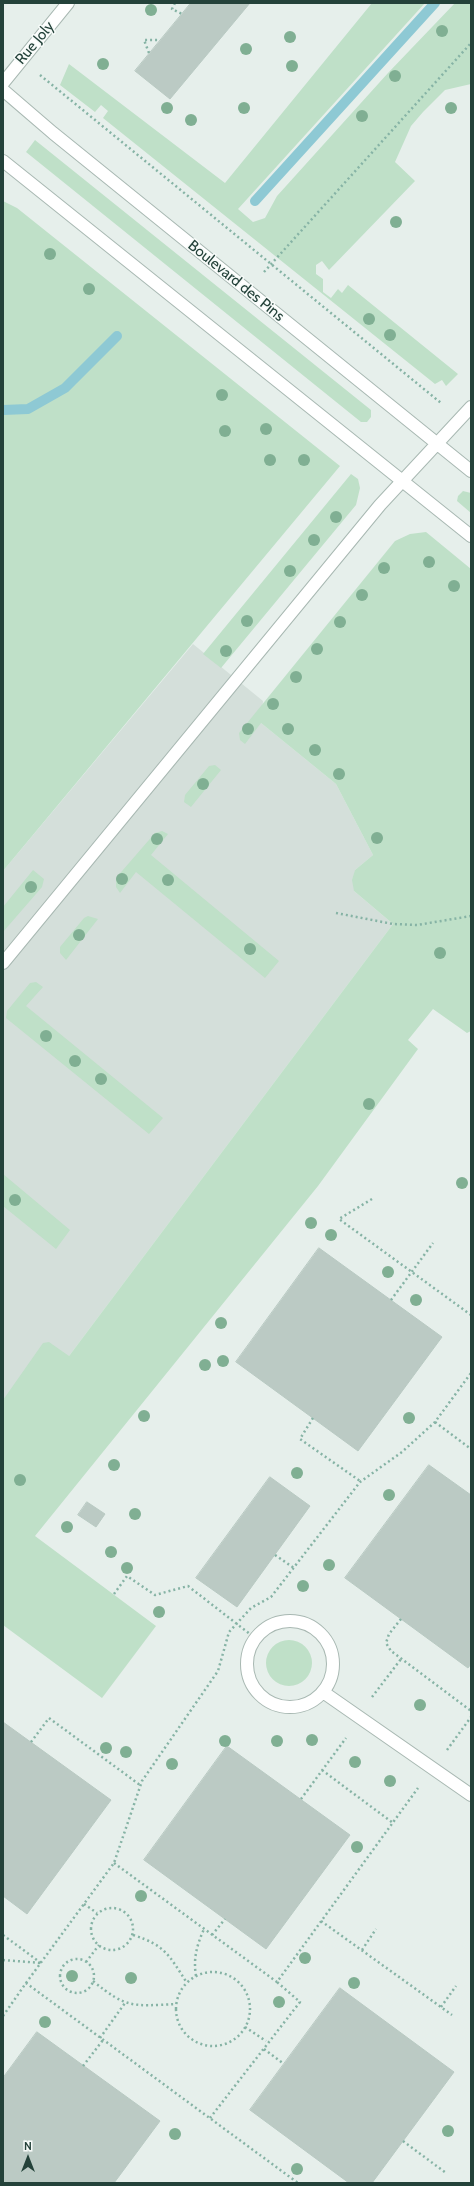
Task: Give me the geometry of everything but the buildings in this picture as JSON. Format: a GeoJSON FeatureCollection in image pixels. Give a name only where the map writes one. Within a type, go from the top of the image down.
{"type":"FeatureCollection","features":[{"type":"Feature","properties":{"kind":"street","name":"Rue Joly"},"geometry":{"type":"LineString","coordinates":[[3,83],[68,3]]}},
{"type":"Feature","properties":{"kind":"street","name":"Boulevard des Pins"},"geometry":{"type":"LineString","coordinates":[[3,90],[53,133],[471,471]]}},
{"type":"Feature","properties":{"kind":"street"},"geometry":{"type":"LineString","coordinates":[[3,161],[471,536]]}},
{"type":"Feature","properties":{"kind":"street"},"geometry":{"type":"LineString","coordinates":[[3,963],[380,505],[471,407]]}},
{"type":"Feature","properties":{"kind":"street"},"geometry":{"type":"LineString","coordinates":[[284,1621],[299,1621],[313,1627],[324,1637],[331,1650],[334,1665],[331,1679],[323,1692],[306,1704],[286,1708],[273,1704],[261,1697],[252,1686],[247,1673],[246,1660],[250,1646],[255,1638],[270,1625],[284,1621]]}},
{"type":"Feature","properties":{"kind":"street"},"geometry":{"type":"LineString","coordinates":[[323,1692],[471,1795]]}},
{"type":"Feature","properties":{"kind":"path"},"geometry":{"type":"LineString","coordinates":[[175,3],[172,9],[182,14]]}},
{"type":"Feature","properties":{"kind":"path"},"geometry":{"type":"LineString","coordinates":[[150,53],[144,40],[160,40]]}},
{"type":"Feature","properties":{"kind":"path"},"geometry":{"type":"LineString","coordinates":[[263,272],[471,43]]}},
{"type":"Feature","properties":{"kind":"path"},"geometry":{"type":"LineString","coordinates":[[54,88],[425,390]]}},
{"type":"Feature","properties":{"kind":"path"},"geometry":{"type":"LineString","coordinates":[[336,913],[399,924],[417,925],[471,916]]}},
{"type":"Feature","properties":{"kind":"path"},"geometry":{"type":"LineString","coordinates":[[372,1199],[339,1219],[471,1315]]}},
{"type":"Feature","properties":{"kind":"path"},"geometry":{"type":"LineString","coordinates":[[391,1300],[433,1243]]}},
{"type":"Feature","properties":{"kind":"path"},"geometry":{"type":"LineString","coordinates":[[3,2016],[114,1863],[140,1785],[218,1672],[229,1632],[251,1608],[271,1596],[360,1482],[402,1452],[435,1422],[471,1373]]}},
{"type":"Feature","properties":{"kind":"path"},"geometry":{"type":"LineString","coordinates":[[313,1418],[300,1439],[360,1482]]}},
{"type":"Feature","properties":{"kind":"path"},"geometry":{"type":"LineString","coordinates":[[435,1422],[471,1449]]}},
{"type":"Feature","properties":{"kind":"path"},"geometry":{"type":"LineString","coordinates":[[275,1555],[294,1568]]}},
{"type":"Feature","properties":{"kind":"path"},"geometry":{"type":"LineString","coordinates":[[114,1594],[127,1576],[155,1595],[188,1586],[235,1624],[255,1638]]}},
{"type":"Feature","properties":{"kind":"path"},"geometry":{"type":"LineString","coordinates":[[401,1619],[389,1634],[386,1643],[391,1651],[471,1711]]}},
{"type":"Feature","properties":{"kind":"path"},"geometry":{"type":"LineString","coordinates":[[370,1700],[401,1658]]}},
{"type":"Feature","properties":{"kind":"path"},"geometry":{"type":"LineString","coordinates":[[445,1753],[471,1716]]}},
{"type":"Feature","properties":{"kind":"path"},"geometry":{"type":"LineString","coordinates":[[31,1742],[49,1718],[140,1785]]}},
{"type":"Feature","properties":{"kind":"path"},"geometry":{"type":"LineString","coordinates":[[301,1799],[346,1736]]}},
{"type":"Feature","properties":{"kind":"path"},"geometry":{"type":"LineString","coordinates":[[322,1770],[393,1823]]}},
{"type":"Feature","properties":{"kind":"path"},"geometry":{"type":"LineString","coordinates":[[277,1982],[422,1783]]}},
{"type":"Feature","properties":{"kind":"path"},"geometry":{"type":"LineString","coordinates":[[114,1863],[277,1982],[300,2002],[210,2118]]}},
{"type":"Feature","properties":{"kind":"path"},"geometry":{"type":"LineString","coordinates":[[84,1904],[97,1913]]}},
{"type":"Feature","properties":{"kind":"path"},"geometry":{"type":"LineString","coordinates":[[110,1908],[124,1911],[132,1922],[132,1935],[129,1942],[118,1949],[105,1949],[99,1945],[91,1934],[93,1919],[97,1913],[110,1908]]}},
{"type":"Feature","properties":{"kind":"path"},"geometry":{"type":"LineString","coordinates":[[212,1935],[225,1920]]}},
{"type":"Feature","properties":{"kind":"path"},"geometry":{"type":"LineString","coordinates":[[322,1921],[452,2015]]}},
{"type":"Feature","properties":{"kind":"path"},"geometry":{"type":"LineString","coordinates":[[196,1976],[194,1965],[196,1949],[204,1928]]}},
{"type":"Feature","properties":{"kind":"path"},"geometry":{"type":"LineString","coordinates":[[362,1950],[376,1929]]}},
{"type":"Feature","properties":{"kind":"path"},"geometry":{"type":"LineString","coordinates":[[3,1935],[41,1963]]}},
{"type":"Feature","properties":{"kind":"path"},"geometry":{"type":"LineString","coordinates":[[132,1935],[149,1940],[166,1950],[187,1983]]}},
{"type":"Feature","properties":{"kind":"path"},"geometry":{"type":"LineString","coordinates":[[86,1962],[99,1945]]}},
{"type":"Feature","properties":{"kind":"path"},"geometry":{"type":"LineString","coordinates":[[3,1960],[41,1963]]}},
{"type":"Feature","properties":{"kind":"path"},"geometry":{"type":"LineString","coordinates":[[75,1960],[86,1962],[92,1970],[93,1981],[87,1989],[77,1993],[67,1990],[61,1981],[62,1970],[69,1962],[75,1960]]}},
{"type":"Feature","properties":{"kind":"path"},"geometry":{"type":"LineString","coordinates":[[207,1972],[219,1972],[230,1976],[239,1983],[246,1993],[249,2004],[249,2015],[245,2027],[237,2036],[227,2043],[214,2046],[201,2044],[190,2038],[181,2029],[177,2017],[176,2004],[180,1992],[187,1983],[196,1976],[207,1972]]}},
{"type":"Feature","properties":{"kind":"path"},"geometry":{"type":"LineString","coordinates":[[93,1981],[126,2004],[140,2006],[176,2004]]}},
{"type":"Feature","properties":{"kind":"path"},"geometry":{"type":"LineString","coordinates":[[26,1983],[298,2183]]}},
{"type":"Feature","properties":{"kind":"path"},"geometry":{"type":"LineString","coordinates":[[441,2007],[456,1986]]}},
{"type":"Feature","properties":{"kind":"path"},"geometry":{"type":"LineString","coordinates":[[100,2038],[126,2004]]}},
{"type":"Feature","properties":{"kind":"path"},"geometry":{"type":"LineString","coordinates":[[245,2027],[266,2041]]}},
{"type":"Feature","properties":{"kind":"path"},"geometry":{"type":"LineString","coordinates":[[83,2066],[103,2040]]}},
{"type":"Feature","properties":{"kind":"path"},"geometry":{"type":"LineString","coordinates":[[264,2049],[284,2064]]}},
{"type":"Feature","properties":{"kind":"path"},"geometry":{"type":"LineString","coordinates":[[403,2141],[446,2173]]}},
{"type":"Feature","properties":{"kind":"shaded area"},"geometry":{"type":"Polygon","coordinates":[[[193,644],[263,701],[261,723],[336,784],[373,855],[355,870],[354,891],[393,924],[3,1444],[3,871],[193,644]]]}},
{"type":"Feature","properties":{"kind":"green space"},"geometry":{"type":"Polygon","coordinates":[[[372,3],[425,3],[238,209],[253,222],[265,218],[277,196],[388,73],[455,3],[471,3],[471,84],[445,90],[423,112],[411,126],[395,162],[415,181],[329,270],[322,261],[316,265],[316,274],[323,279],[323,292],[331,298],[338,289],[342,293],[348,285],[458,374],[446,386],[442,380],[435,384],[103,118],[108,111],[101,105],[95,112],[60,85],[69,64],[225,183],[372,3]]]}},
{"type":"Feature","properties":{"kind":"green space"},"geometry":{"type":"Polygon","coordinates":[[[35,140],[371,410],[371,417],[367,422],[361,422],[26,152],[35,140]]]}},
{"type":"Feature","properties":{"kind":"green space"},"geometry":{"type":"Polygon","coordinates":[[[3,201],[17,208],[340,466],[3,871],[3,201]]]}},
{"type":"Feature","properties":{"kind":"green space"},"geometry":{"type":"Polygon","coordinates":[[[351,474],[358,479],[360,488],[356,505],[221,668],[203,654],[351,474]]]}},
{"type":"Feature","properties":{"kind":"green space"},"geometry":{"type":"Polygon","coordinates":[[[463,491],[471,493],[471,513],[457,501],[458,496],[463,491]]]}},
{"type":"Feature","properties":{"kind":"green space"},"geometry":{"type":"Polygon","coordinates":[[[426,532],[471,569],[471,1031],[467,1033],[433,1009],[408,1040],[418,1049],[318,1186],[35,1536],[156,1626],[102,1698],[3,1625],[3,1400],[43,1343],[49,1342],[69,1356],[393,924],[354,891],[352,880],[355,870],[373,855],[336,784],[261,723],[245,744],[240,740],[239,733],[395,541],[410,534],[426,532]]]}},
{"type":"Feature","properties":{"kind":"green space"},"geometry":{"type":"Polygon","coordinates":[[[215,765],[221,770],[191,807],[184,802],[185,795],[209,766],[215,765]]]}},
{"type":"Feature","properties":{"kind":"green space"},"geometry":{"type":"Polygon","coordinates":[[[162,831],[168,834],[151,855],[279,961],[265,978],[136,872],[120,893],[116,887],[116,878],[155,833],[162,831]]]}},
{"type":"Feature","properties":{"kind":"green space"},"geometry":{"type":"Polygon","coordinates":[[[33,870],[44,879],[42,887],[3,932],[3,907],[33,870]]]}},
{"type":"Feature","properties":{"kind":"green space"},"geometry":{"type":"Polygon","coordinates":[[[88,916],[98,919],[66,960],[60,953],[60,947],[84,918],[88,916]]]}},
{"type":"Feature","properties":{"kind":"green space"},"geometry":{"type":"Polygon","coordinates":[[[36,982],[43,987],[26,1006],[163,1118],[149,1134],[6,1018],[7,1011],[30,983],[36,982]]]}},
{"type":"Feature","properties":{"kind":"green space"},"geometry":{"type":"Polygon","coordinates":[[[3,1174],[70,1230],[56,1249],[3,1206],[3,1174]]]}},
{"type":"Feature","properties":{"kind":"green space"},"geometry":{"type":"Polygon","coordinates":[[[285,1640],[293,1640],[302,1644],[308,1650],[312,1663],[308,1676],[302,1682],[293,1686],[285,1686],[276,1682],[270,1676],[266,1667],[266,1659],[270,1650],[276,1644],[285,1640]]]}},
{"type":"Feature","properties":{"kind":"waterway"},"geometry":{"type":"LineString","coordinates":[[255,201],[435,3]]}},
{"type":"Feature","properties":{"kind":"waterway"},"geometry":{"type":"LineString","coordinates":[[3,410],[28,409],[65,388],[117,336]]}}]}
